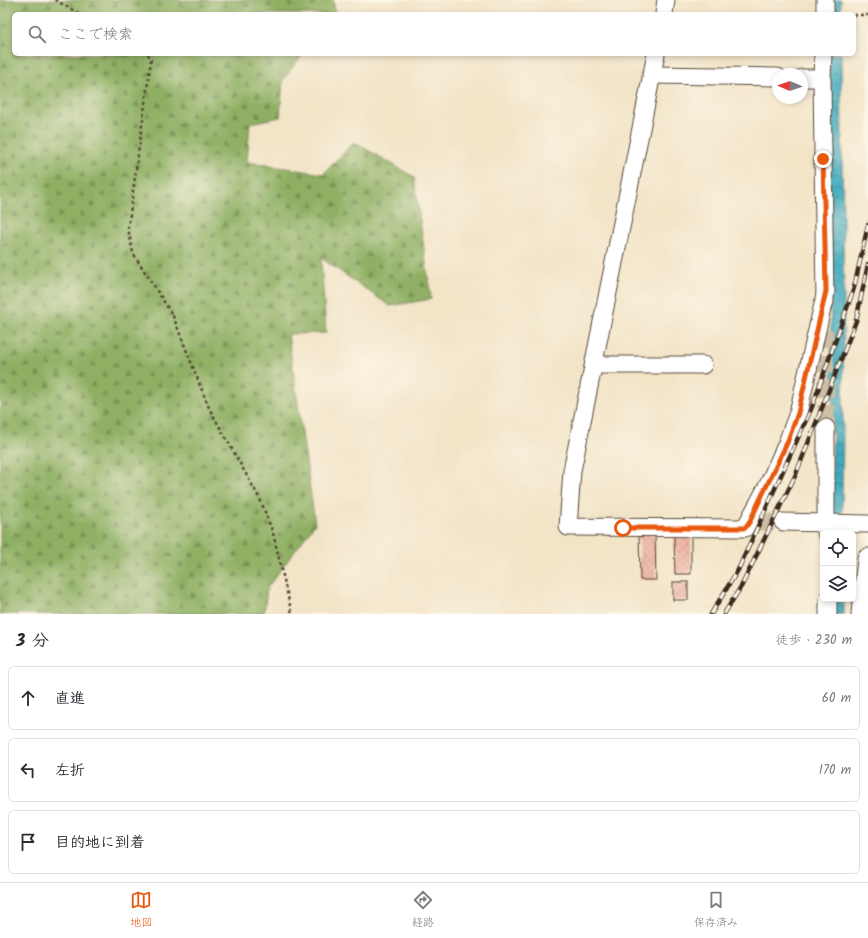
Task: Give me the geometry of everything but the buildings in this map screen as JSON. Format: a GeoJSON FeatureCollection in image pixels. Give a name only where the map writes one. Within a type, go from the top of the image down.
{"type":"FeatureCollection","features":[{"type":"Feature","properties":{"kind":"street"},"geometry":{"type":"LineString","coordinates":[[664,12],[666,0]]}},
{"type":"Feature","properties":{"kind":"street"},"geometry":{"type":"LineString","coordinates":[[825,0],[825,12]]}},
{"type":"Feature","properties":{"kind":"street"},"geometry":{"type":"LineString","coordinates":[[656,56],[572,471],[568,527],[745,528],[753,521],[787,443],[798,413],[826,291]]}},
{"type":"Feature","properties":{"kind":"street"},"geometry":{"type":"LineString","coordinates":[[823,56],[822,78],[826,291],[825,330]]}},
{"type":"Feature","properties":{"kind":"street"},"geometry":{"type":"LineString","coordinates":[[652,75],[772,77]]}},
{"type":"Feature","properties":{"kind":"street"},"geometry":{"type":"LineString","coordinates":[[808,78],[822,78]]}},
{"type":"Feature","properties":{"kind":"street"},"geometry":{"type":"LineString","coordinates":[[594,365],[704,365]]}},
{"type":"Feature","properties":{"kind":"street"},"geometry":{"type":"LineString","coordinates":[[826,428],[826,528]]}},
{"type":"Feature","properties":{"kind":"street"},"geometry":{"type":"LineString","coordinates":[[783,522],[826,528],[868,524]]}},
{"type":"Feature","properties":{"kind":"street"},"geometry":{"type":"LineString","coordinates":[[862,614],[868,559]]}},
{"type":"Feature","properties":{"kind":"street"},"geometry":{"type":"LineString","coordinates":[[828,602],[828,614]]}},
{"type":"Feature","properties":{"kind":"path"},"geometry":{"type":"LineString","coordinates":[[55,0],[76,12]]}},
{"type":"Feature","properties":{"kind":"path"},"geometry":{"type":"LineString","coordinates":[[856,15],[868,15]]}},
{"type":"Feature","properties":{"kind":"path"},"geometry":{"type":"LineString","coordinates":[[149,56],[151,60],[128,228],[133,253],[173,316],[209,408],[260,499],[273,533],[292,614]]}},
{"type":"Feature","properties":{"kind":"green space"},"geometry":{"type":"Polygon","coordinates":[[[0,0],[333,0],[335,12],[12,12],[12,56],[301,56],[283,80],[280,117],[250,123],[247,162],[323,174],[354,142],[414,177],[431,299],[390,306],[321,258],[326,333],[288,334],[315,524],[267,588],[264,614],[0,614],[0,0]]]}},
{"type":"Feature","properties":{"kind":"water"},"geometry":{"type":"Polygon","coordinates":[[[829,0],[841,0],[841,12],[829,12],[829,0]]]}},
{"type":"Feature","properties":{"kind":"water"},"geometry":{"type":"Polygon","coordinates":[[[829,56],[841,56],[844,305],[842,530],[831,530],[833,418],[830,294],[829,56]]]}},
{"type":"Feature","properties":{"kind":"water"},"geometry":{"type":"Polygon","coordinates":[[[832,602],[844,602],[844,614],[832,614],[832,602]]]}},
{"type":"Feature","properties":{"kind":"tunnel"},"geometry":{"type":"LineString","coordinates":[[825,330],[826,428]]}},
{"type":"Feature","properties":{"kind":"tunnel"},"geometry":{"type":"LineString","coordinates":[[757,522],[783,522]]}},
{"type":"Feature","properties":{"kind":"railway"},"geometry":{"type":"LineString","coordinates":[[711,614],[738,570],[812,407],[854,288],[868,225]]}},
{"type":"Feature","properties":{"kind":"railway"},"geometry":{"type":"LineString","coordinates":[[724,614],[742,585],[796,474],[856,321],[868,264]]}},
{"type":"Feature","properties":{"kind":"route"},"geometry":{"type":"LineString","coordinates":[[623,528],[745,528],[750,521],[787,443],[798,413],[826,291],[823,159]]}}]}
